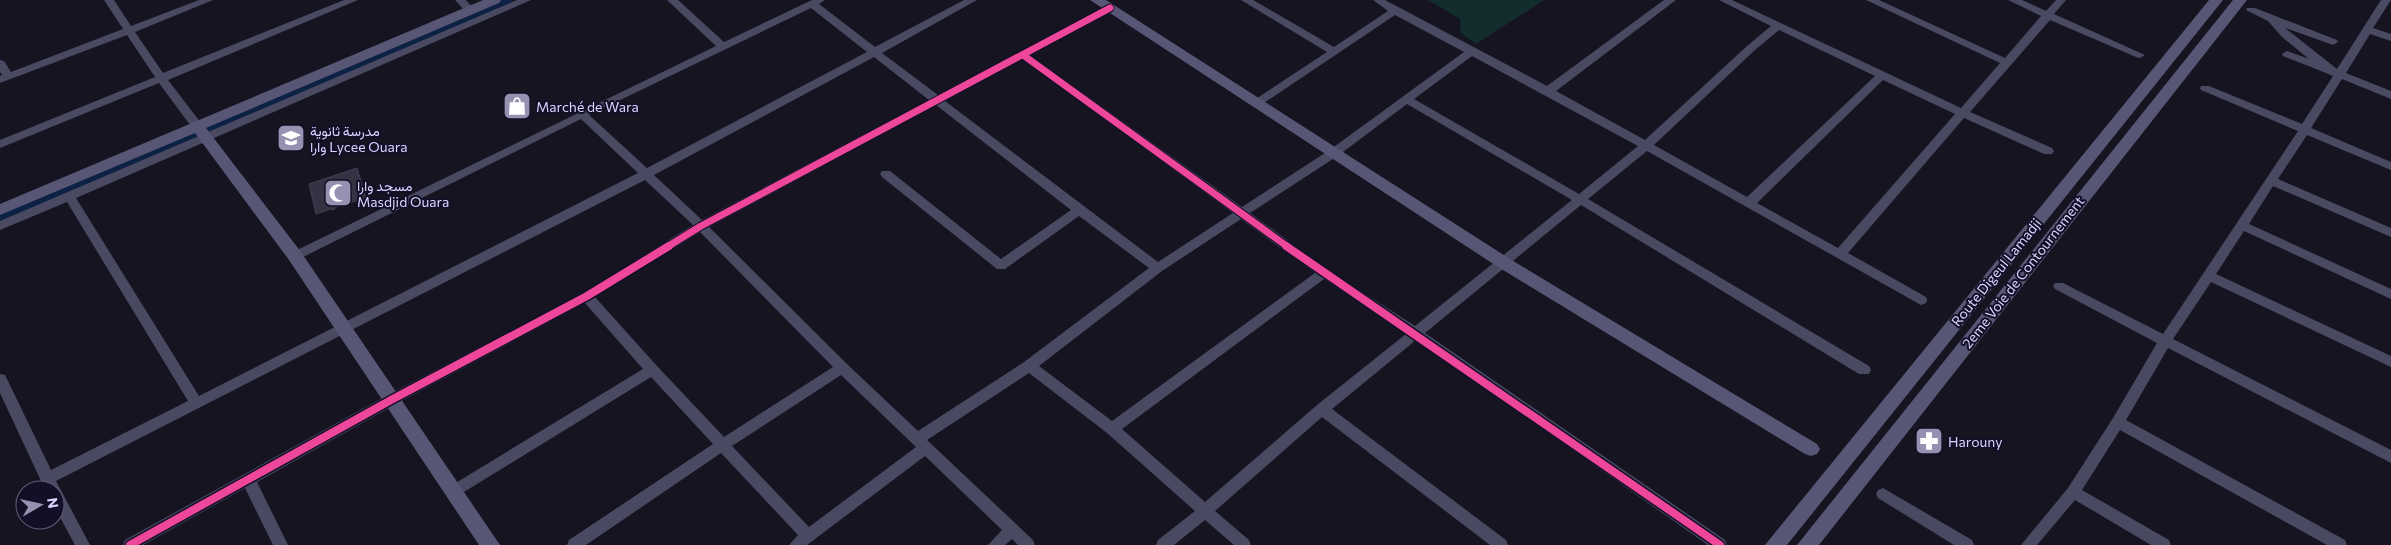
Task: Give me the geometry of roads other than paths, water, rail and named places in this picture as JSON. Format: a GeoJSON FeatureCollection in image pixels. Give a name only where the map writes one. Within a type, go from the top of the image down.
{"type":"FeatureCollection","features":[{"type":"Feature","properties":{"kind":"street"},"geometry":{"type":"LineString","coordinates":[[109,0],[162,78],[294,256],[490,545]]}},
{"type":"Feature","properties":{"kind":"street"},"geometry":{"type":"LineString","coordinates":[[0,63],[4,78],[208,0]]}},
{"type":"Feature","properties":{"kind":"street"},"geometry":{"type":"LineString","coordinates":[[0,144],[353,0]]}},
{"type":"Feature","properties":{"kind":"street"},"geometry":{"type":"LineString","coordinates":[[460,0],[470,10]]}},
{"type":"Feature","properties":{"kind":"street"},"geometry":{"type":"LineString","coordinates":[[0,226],[494,0]]}},
{"type":"Feature","properties":{"kind":"street"},"geometry":{"type":"LineString","coordinates":[[0,210],[202,132],[526,0]]}},
{"type":"Feature","properties":{"kind":"street"},"geometry":{"type":"LineString","coordinates":[[672,0],[722,46]]}},
{"type":"Feature","properties":{"kind":"street"},"geometry":{"type":"LineString","coordinates":[[57,480],[196,403],[646,174],[972,0]]}},
{"type":"Feature","properties":{"kind":"street"},"geometry":{"type":"LineString","coordinates":[[1246,0],[1333,52]]}},
{"type":"Feature","properties":{"kind":"street"},"geometry":{"type":"LineString","coordinates":[[1378,0],[1395,11],[1548,91],[1750,202],[1839,255],[1921,300]]}},
{"type":"Feature","properties":{"kind":"street"},"geometry":{"type":"LineString","coordinates":[[1548,91],[1671,0]]}},
{"type":"Feature","properties":{"kind":"street"},"geometry":{"type":"LineString","coordinates":[[1724,0],[1962,113],[2048,151]]}},
{"type":"Feature","properties":{"kind":"street"},"geometry":{"type":"LineString","coordinates":[[1871,0],[2006,62]]}},
{"type":"Feature","properties":{"kind":"street"},"geometry":{"type":"LineString","coordinates":[[2013,0],[2140,55]]}},
{"type":"Feature","properties":{"kind":"street"},"geometry":{"type":"LineString","coordinates":[[1839,255],[2061,0]]}},
{"type":"Feature","properties":{"kind":"street","name":"Route Digeul Lamadji"},"geometry":{"type":"LineString","coordinates":[[1775,545],[2216,0]]}},
{"type":"Feature","properties":{"kind":"street"},"geometry":{"type":"LineString","coordinates":[[2028,545],[2072,492],[2118,422],[2166,341],[2304,129],[2333,72],[2368,30],[2386,0]]}},
{"type":"Feature","properties":{"kind":"street"},"geometry":{"type":"LineString","coordinates":[[294,256],[582,114],[816,2],[874,52],[1079,210],[1158,268]]}},
{"type":"Feature","properties":{"kind":"street"},"geometry":{"type":"LineString","coordinates":[[130,545],[391,400],[587,296],[700,226],[1023,55],[1104,4],[1504,263],[1811,449]]}},
{"type":"Feature","properties":{"kind":"street"},"geometry":{"type":"LineString","coordinates":[[2245,5],[2272,19],[2333,42]]}},
{"type":"Feature","properties":{"kind":"street","name":"2eme Voie de Contournement"},"geometry":{"type":"LineString","coordinates":[[1807,545],[2245,5]]}},
{"type":"Feature","properties":{"kind":"street"},"geometry":{"type":"LineString","coordinates":[[1258,104],[1395,11]]}},
{"type":"Feature","properties":{"kind":"street"},"geometry":{"type":"LineString","coordinates":[[2272,19],[2286,35],[2333,72]]}},
{"type":"Feature","properties":{"kind":"street"},"geometry":{"type":"LineString","coordinates":[[1163,545],[1206,511],[1322,409],[1646,146],[1751,48],[1778,26]]}},
{"type":"Feature","properties":{"kind":"street"},"geometry":{"type":"LineString","coordinates":[[2368,30],[2391,38]]}},
{"type":"Feature","properties":{"kind":"street"},"geometry":{"type":"LineString","coordinates":[[587,296],[652,370],[724,444],[802,541],[921,443],[1029,366],[1158,268],[1335,152],[1472,51]]}},
{"type":"Feature","properties":{"kind":"street"},"geometry":{"type":"LineString","coordinates":[[2287,54],[2391,95]]}},
{"type":"Feature","properties":{"kind":"street"},"geometry":{"type":"LineString","coordinates":[[1023,55],[1324,273],[1415,333],[1720,545]]}},
{"type":"Feature","properties":{"kind":"street"},"geometry":{"type":"LineString","coordinates":[[1750,202],[1882,75]]}},
{"type":"Feature","properties":{"kind":"street"},"geometry":{"type":"LineString","coordinates":[[2205,88],[2391,166]]}},
{"type":"Feature","properties":{"kind":"street"},"geometry":{"type":"LineString","coordinates":[[1406,99],[1581,200],[1864,370]]}},
{"type":"Feature","properties":{"kind":"street"},"geometry":{"type":"LineString","coordinates":[[582,114],[700,226],[842,368],[1028,545]]}},
{"type":"Feature","properties":{"kind":"street"},"geometry":{"type":"LineString","coordinates":[[886,174],[1000,266],[1079,210]]}},
{"type":"Feature","properties":{"kind":"street"},"geometry":{"type":"LineString","coordinates":[[2270,180],[2391,233]]}},
{"type":"Feature","properties":{"kind":"street"},"geometry":{"type":"LineString","coordinates":[[69,196],[196,403]]}},
{"type":"Feature","properties":{"kind":"street"},"geometry":{"type":"LineString","coordinates":[[2241,225],[2391,294]]}},
{"type":"Feature","properties":{"kind":"street"},"geometry":{"type":"LineString","coordinates":[[1112,429],[1324,273]]}},
{"type":"Feature","properties":{"kind":"street"},"geometry":{"type":"LineString","coordinates":[[2208,275],[2391,362]]}},
{"type":"Feature","properties":{"kind":"street"},"geometry":{"type":"LineString","coordinates":[[2059,286],[2391,457]]}},
{"type":"Feature","properties":{"kind":"street"},"geometry":{"type":"LineString","coordinates":[[1029,366],[1112,429],[1244,545]]}},
{"type":"Feature","properties":{"kind":"street"},"geometry":{"type":"LineString","coordinates":[[574,545],[724,444],[842,368]]}},
{"type":"Feature","properties":{"kind":"street"},"geometry":{"type":"LineString","coordinates":[[454,491],[652,370]]}},
{"type":"Feature","properties":{"kind":"street"},"geometry":{"type":"LineString","coordinates":[[0,379],[48,480]]}},
{"type":"Feature","properties":{"kind":"street"},"geometry":{"type":"LineString","coordinates":[[1322,409],[1501,545]]}},
{"type":"Feature","properties":{"kind":"street"},"geometry":{"type":"LineString","coordinates":[[2118,422],[2340,545]]}},
{"type":"Feature","properties":{"kind":"street"},"geometry":{"type":"LineString","coordinates":[[248,479],[281,545]]}},
{"type":"Feature","properties":{"kind":"street"},"geometry":{"type":"LineString","coordinates":[[2072,492],[2164,545]]}},
{"type":"Feature","properties":{"kind":"street"},"geometry":{"type":"LineString","coordinates":[[1883,494],[1967,545]]}},
{"type":"Feature","properties":{"kind":"street"},"geometry":{"type":"LineString","coordinates":[[65,512],[83,545]]}},
{"type":"Feature","properties":{"kind":"street"},"geometry":{"type":"LineString","coordinates":[[995,545],[1012,530]]}},
{"type":"Feature","properties":{"kind":"waterway"},"geometry":{"type":"LineString","coordinates":[[0,218],[507,0]]}},
{"type":"Feature","properties":{"kind":"place","name":"Marché de Wara"},"geometry":{"type":"Point","coordinates":[517,106]}},
{"type":"Feature","properties":{"kind":"place","name":"مدرسة ثانوية وارا Lycee Ouara"},"geometry":{"type":"Point","coordinates":[291,138]}},
{"type":"Feature","properties":{"kind":"place","name":"مسجد وارا Masdjid Ouara"},"geometry":{"type":"Point","coordinates":[338,193]}},
{"type":"Feature","properties":{"kind":"place","name":"Harouny"},"geometry":{"type":"Point","coordinates":[1929,441]}}]}
